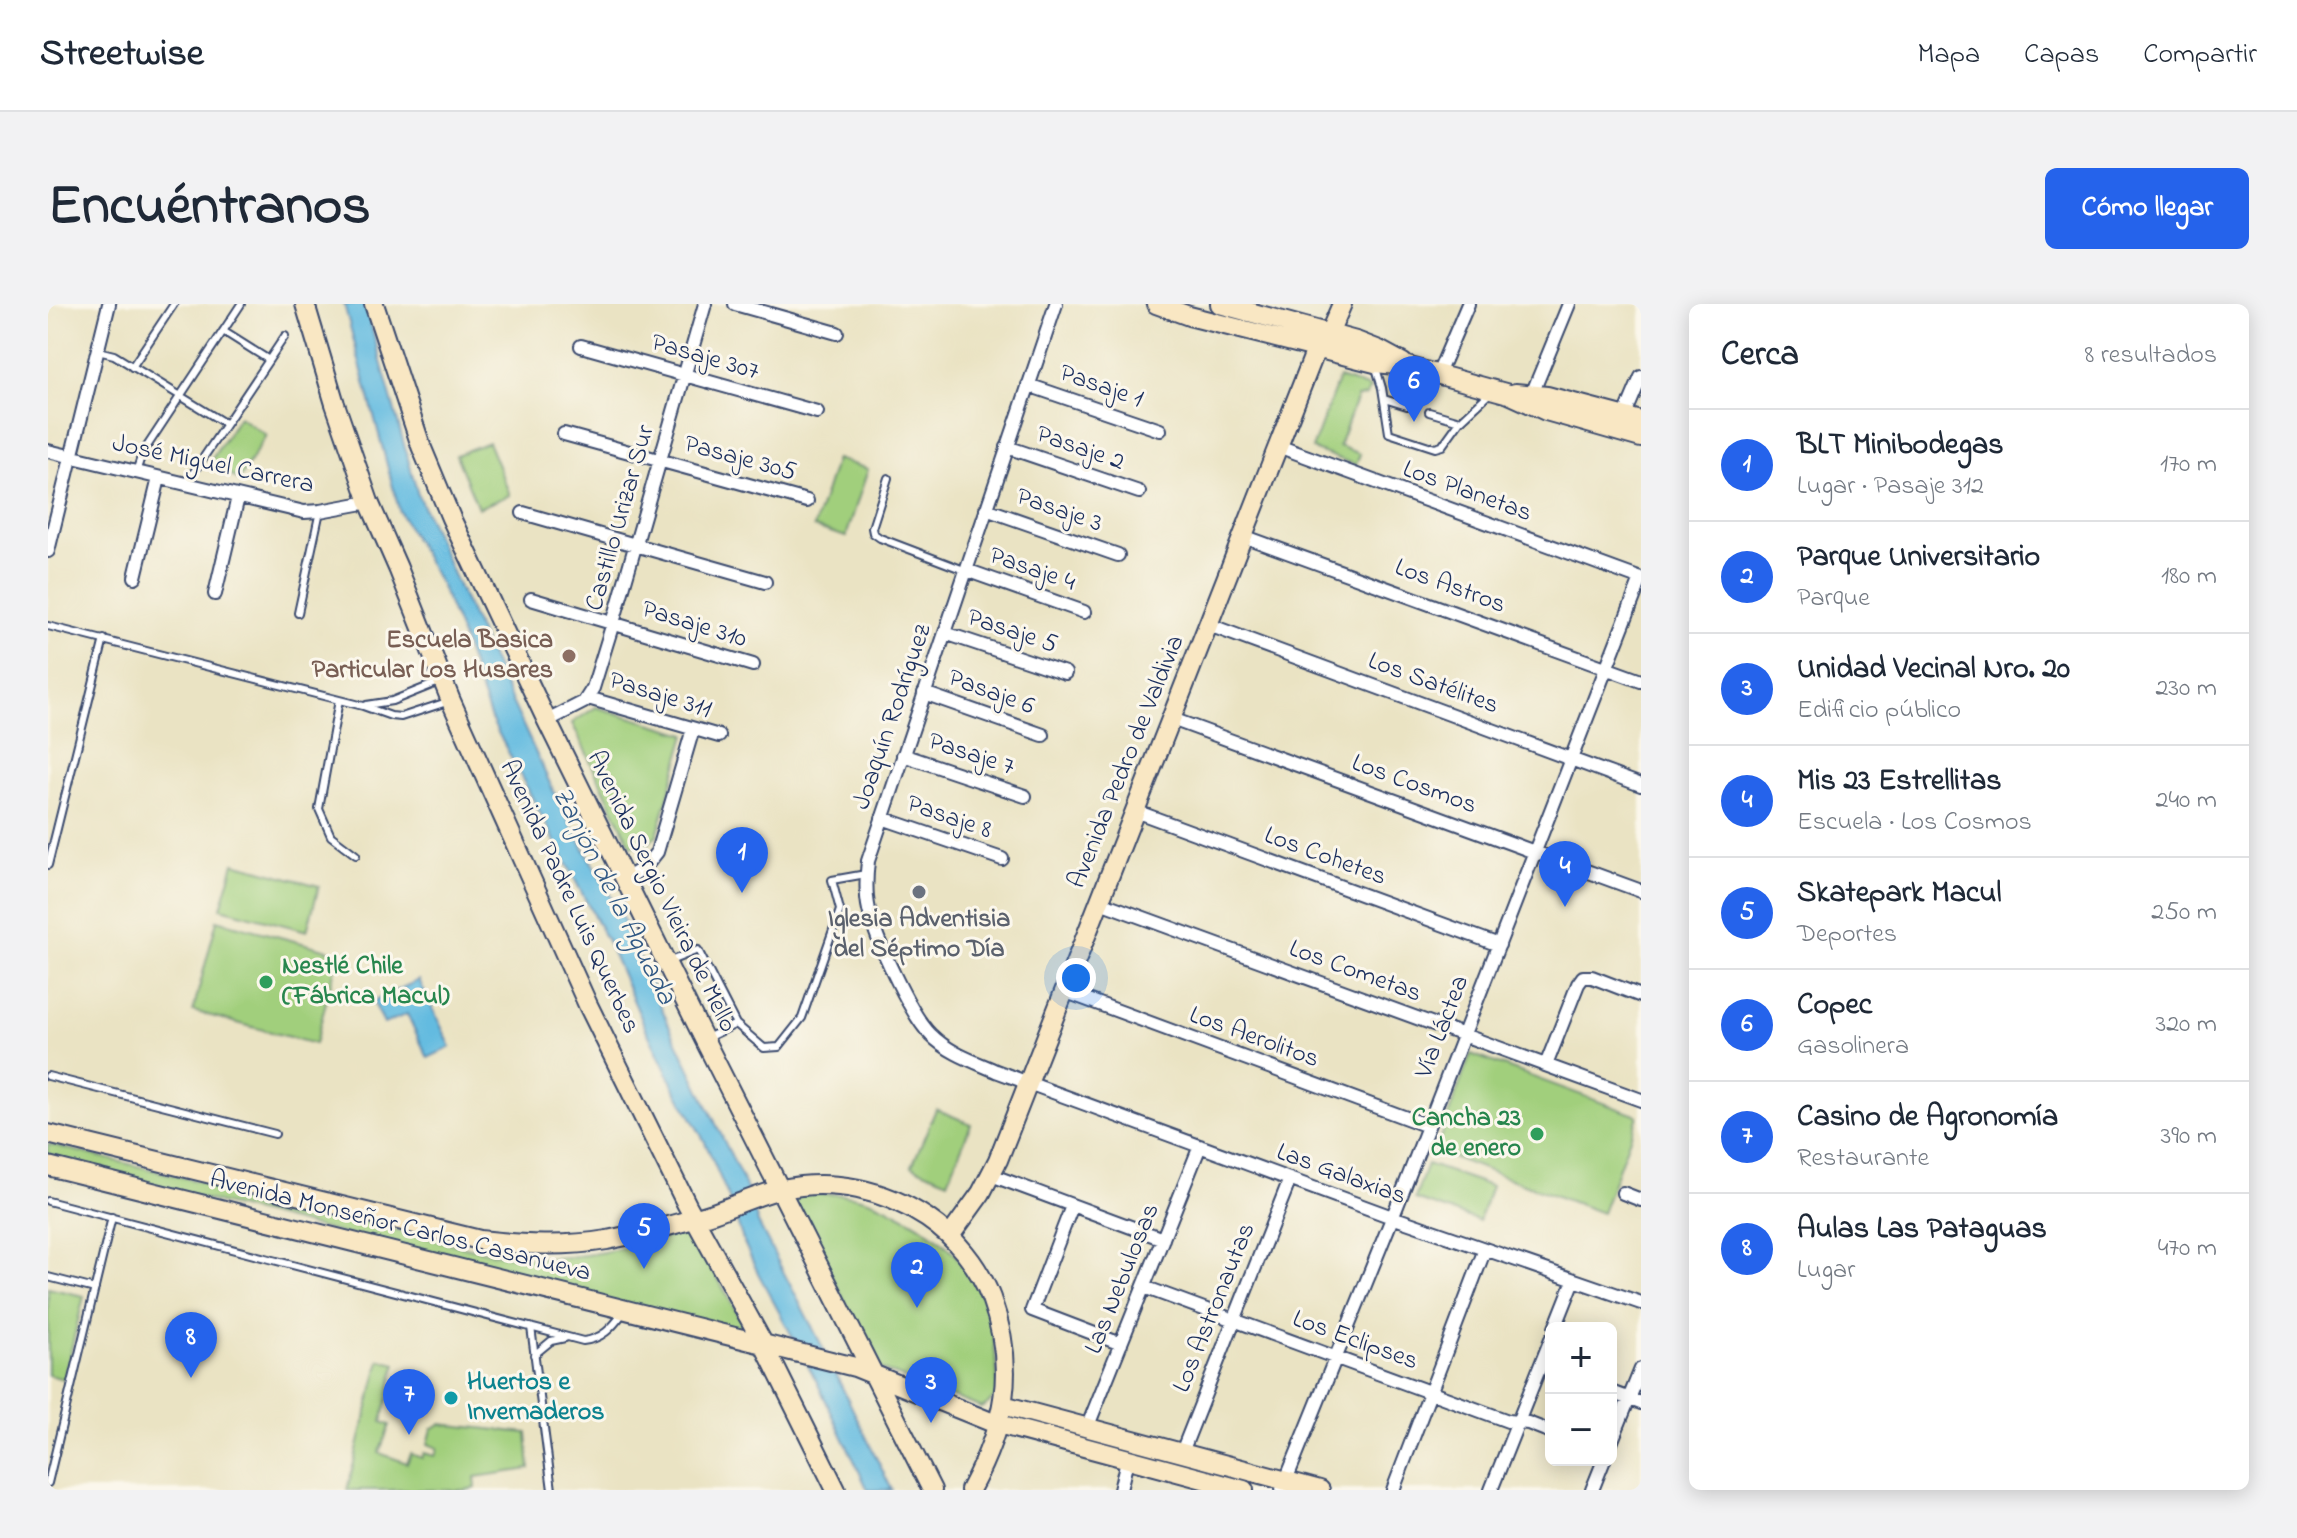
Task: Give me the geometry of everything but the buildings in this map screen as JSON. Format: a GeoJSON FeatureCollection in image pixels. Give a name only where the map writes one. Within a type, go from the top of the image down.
{"type":"FeatureCollection","features":[{"type":"Feature","properties":{"kind":"main road","name":"Avenida Padre Luis Querbes"},"geometry":{"type":"LineString","coordinates":[[305,304],[369,502],[442,681],[588,1005],[695,1218],[771,1344],[836,1490]]}},
{"type":"Feature","properties":{"kind":"main road","name":"Avenida Sergio Vieira de Mello"},"geometry":{"type":"LineString","coordinates":[[374,304],[421,446],[441,496],[547,721],[704,1039],[932,1490]]}},
{"type":"Feature","properties":{"kind":"main road"},"geometry":{"type":"LineString","coordinates":[[1156,304],[1189,316],[1379,350],[1407,366]]}},
{"type":"Feature","properties":{"kind":"main road"},"geometry":{"type":"LineString","coordinates":[[1220,304],[1323,340],[1375,363],[1407,366],[1438,374],[1501,392],[1546,411],[1628,423]]}},
{"type":"Feature","properties":{"kind":"main road","name":"Avenida Pedro de Valdivia"},"geometry":{"type":"LineString","coordinates":[[950,1236],[991,1175],[1278,446],[1323,340],[1342,304]]}},
{"type":"Feature","properties":{"kind":"main road"},"geometry":{"type":"LineString","coordinates":[[1501,392],[1561,399],[1628,423],[1641,438]]}},
{"type":"Feature","properties":{"kind":"main road","name":"Avenida Monseñor Carlos Casanueva"},"geometry":{"type":"LineString","coordinates":[[48,1134],[465,1236],[508,1243],[564,1245],[608,1239],[695,1218],[781,1189],[800,1186],[827,1185],[877,1194],[907,1206],[950,1236],[976,1269],[994,1307],[1004,1354],[1003,1405],[987,1456],[970,1490]]}},
{"type":"Feature","properties":{"kind":"main road","name":"Avenida Monseñor Carlos Casanueva"},"geometry":{"type":"LineString","coordinates":[[48,1166],[771,1344],[855,1367],[999,1424],[1204,1485],[1244,1490]]}},
{"type":"Feature","properties":{"kind":"main road"},"geometry":{"type":"LineString","coordinates":[[1003,1405],[1182,1452],[1284,1486],[1320,1490]]}},
{"type":"Feature","properties":{"kind":"street"},"geometry":{"type":"LineString","coordinates":[[48,551],[109,304]]}},
{"type":"Feature","properties":{"kind":"street","name":"Castillo Urizar Sur"},"geometry":{"type":"LineString","coordinates":[[588,698],[613,623],[705,304]]}},
{"type":"Feature","properties":{"kind":"street"},"geometry":{"type":"LineString","coordinates":[[735,304],[837,333]]}},
{"type":"Feature","properties":{"kind":"street","name":"Joaquín Rodríguez"},"geometry":{"type":"LineString","coordinates":[[1028,1082],[957,1053],[924,1028],[912,1010],[872,923],[866,895],[866,874],[903,755],[1056,304]]}},
{"type":"Feature","properties":{"kind":"street"},"geometry":{"type":"LineString","coordinates":[[1438,374],[1468,304]]}},
{"type":"Feature","properties":{"kind":"street"},"geometry":{"type":"LineString","coordinates":[[1532,394],[1569,304]]}},
{"type":"Feature","properties":{"kind":"street","name":"Pasaje 307"},"geometry":{"type":"LineString","coordinates":[[581,346],[817,412]]}},
{"type":"Feature","properties":{"kind":"street"},"geometry":{"type":"LineString","coordinates":[[1628,423],[1641,377]]}},
{"type":"Feature","properties":{"kind":"street","name":"Pasaje 1"},"geometry":{"type":"LineString","coordinates":[[1028,385],[1160,430]]}},
{"type":"Feature","properties":{"kind":"street","name":"Pasaje 305"},"geometry":{"type":"LineString","coordinates":[[564,434],[807,501]]}},
{"type":"Feature","properties":{"kind":"street","name":"Los Planetas"},"geometry":{"type":"LineString","coordinates":[[1278,446],[1641,579]]}},
{"type":"Feature","properties":{"kind":"street","name":"Pasaje 2"},"geometry":{"type":"LineString","coordinates":[[1007,447],[1139,492]]}},
{"type":"Feature","properties":{"kind":"street","name":"José Miguel Carrera"},"geometry":{"type":"LineString","coordinates":[[48,451],[304,512],[369,502]]}},
{"type":"Feature","properties":{"kind":"street"},"geometry":{"type":"LineString","coordinates":[[135,577],[159,478]]}},
{"type":"Feature","properties":{"kind":"street"},"geometry":{"type":"LineString","coordinates":[[215,594],[238,497]]}},
{"type":"Feature","properties":{"kind":"street","name":"Pasaje 3"},"geometry":{"type":"LineString","coordinates":[[986,509],[1118,555]]}},
{"type":"Feature","properties":{"kind":"street"},"geometry":{"type":"LineString","coordinates":[[523,513],[765,582]]}},
{"type":"Feature","properties":{"kind":"street","name":"Los Astros"},"geometry":{"type":"LineString","coordinates":[[1243,536],[1641,681]]}},
{"type":"Feature","properties":{"kind":"street","name":"Pasaje 4"},"geometry":{"type":"LineString","coordinates":[[966,570],[1084,612]]}},
{"type":"Feature","properties":{"kind":"street","name":"Vía Láctea"},"geometry":{"type":"LineString","coordinates":[[1284,1486],[1641,579]]}},
{"type":"Feature","properties":{"kind":"street","name":"Pasaje 310"},"geometry":{"type":"LineString","coordinates":[[531,599],[753,665]]}},
{"type":"Feature","properties":{"kind":"street","name":"Los Satélites"},"geometry":{"type":"LineString","coordinates":[[1209,625],[1641,785]]}},
{"type":"Feature","properties":{"kind":"street","name":"Pasaje 5"},"geometry":{"type":"LineString","coordinates":[[945,633],[1065,673]]}},
{"type":"Feature","properties":{"kind":"street","name":"Pasaje 6"},"geometry":{"type":"LineString","coordinates":[[924,693],[1043,735]]}},
{"type":"Feature","properties":{"kind":"street"},"geometry":{"type":"LineString","coordinates":[[547,721],[588,698]]}},
{"type":"Feature","properties":{"kind":"street","name":"Pasaje 311"},"geometry":{"type":"LineString","coordinates":[[588,698],[719,736]]}},
{"type":"Feature","properties":{"kind":"street","name":"Los Cosmos"},"geometry":{"type":"LineString","coordinates":[[1172,719],[1641,891]]}},
{"type":"Feature","properties":{"kind":"street"},"geometry":{"type":"LineString","coordinates":[[626,879],[645,867],[657,852],[693,729]]}},
{"type":"Feature","properties":{"kind":"street","name":"Pasaje 7"},"geometry":{"type":"LineString","coordinates":[[903,755],[1025,796]]}},
{"type":"Feature","properties":{"kind":"street","name":"Los Cohetes"},"geometry":{"type":"LineString","coordinates":[[1135,811],[1499,945]]}},
{"type":"Feature","properties":{"kind":"street","name":"Pasaje 8"},"geometry":{"type":"LineString","coordinates":[[882,818],[1002,859]]}},
{"type":"Feature","properties":{"kind":"street","name":"Los Cometas"},"geometry":{"type":"LineString","coordinates":[[1100,902],[1641,1100]]}},
{"type":"Feature","properties":{"kind":"street"},"geometry":{"type":"LineString","coordinates":[[1546,1065],[1583,977],[1592,977],[1641,996]]}},
{"type":"Feature","properties":{"kind":"street","name":"Los Aerolitos"},"geometry":{"type":"LineString","coordinates":[[1064,991],[1428,1126]]}},
{"type":"Feature","properties":{"kind":"street","name":"Las Galaxias"},"geometry":{"type":"LineString","coordinates":[[1028,1082],[1392,1217],[1641,1303]]}},
{"type":"Feature","properties":{"kind":"street","name":"Las Nebulosas"},"geometry":{"type":"LineString","coordinates":[[1087,1428],[1200,1146]]}},
{"type":"Feature","properties":{"kind":"street"},"geometry":{"type":"LineString","coordinates":[[991,1175],[1163,1239]]}},
{"type":"Feature","properties":{"kind":"street","name":"Los Astronautas"},"geometry":{"type":"LineString","coordinates":[[1182,1452],[1290,1179]]}},
{"type":"Feature","properties":{"kind":"street"},"geometry":{"type":"LineString","coordinates":[[1623,1193],[1641,1200]]}},
{"type":"Feature","properties":{"kind":"street"},"geometry":{"type":"LineString","coordinates":[[1072,1206],[1032,1310],[1121,1344]]}},
{"type":"Feature","properties":{"kind":"street"},"geometry":{"type":"LineString","coordinates":[[1393,1490],[1485,1249]]}},
{"type":"Feature","properties":{"kind":"street"},"geometry":{"type":"LineString","coordinates":[[1557,1322],[1574,1280]]}},
{"type":"Feature","properties":{"kind":"street","name":"Los Eclipses"},"geometry":{"type":"LineString","coordinates":[[1144,1287],[1508,1421],[1528,1423],[1545,1430]]}},
{"type":"Feature","properties":{"kind":"street"},"geometry":{"type":"LineString","coordinates":[[1491,1490],[1518,1422],[1545,1369]]}},
{"type":"Feature","properties":{"kind":"street"},"geometry":{"type":"LineString","coordinates":[[1617,1432],[1635,1401],[1641,1369]]}},
{"type":"Feature","properties":{"kind":"street"},"geometry":{"type":"LineString","coordinates":[[1120,1490],[1127,1460]]}},
{"type":"Feature","properties":{"kind":"street"},"geometry":{"type":"LineString","coordinates":[[1592,1490],[1602,1466]]}},
{"type":"Feature","properties":{"kind":"lane"},"geometry":{"type":"LineString","coordinates":[[132,367],[174,304]]}},
{"type":"Feature","properties":{"kind":"lane"},"geometry":{"type":"LineString","coordinates":[[136,472],[142,454],[238,305]]}},
{"type":"Feature","properties":{"kind":"lane"},"geometry":{"type":"LineString","coordinates":[[223,331],[269,360]]}},
{"type":"Feature","properties":{"kind":"lane"},"geometry":{"type":"LineString","coordinates":[[185,485],[285,336]]}},
{"type":"Feature","properties":{"kind":"lane"},"geometry":{"type":"LineString","coordinates":[[98,351],[114,355],[226,424]]}},
{"type":"Feature","properties":{"kind":"lane"},"geometry":{"type":"LineString","coordinates":[[1375,363],[1384,399],[1387,430],[1391,436],[1439,448],[1460,421],[1501,392]]}},
{"type":"Feature","properties":{"kind":"lane"},"geometry":{"type":"LineString","coordinates":[[1384,399],[1407,406]]}},
{"type":"Feature","properties":{"kind":"lane"},"geometry":{"type":"LineString","coordinates":[[1429,412],[1460,421]]}},
{"type":"Feature","properties":{"kind":"lane"},"geometry":{"type":"LineString","coordinates":[[888,478],[873,533],[966,570]]}},
{"type":"Feature","properties":{"kind":"lane"},"geometry":{"type":"LineString","coordinates":[[298,613],[320,511]]}},
{"type":"Feature","properties":{"kind":"lane"},"geometry":{"type":"LineString","coordinates":[[48,626],[363,706],[391,716],[401,717],[451,701]]}},
{"type":"Feature","properties":{"kind":"lane"},"geometry":{"type":"LineString","coordinates":[[48,865],[104,639]]}},
{"type":"Feature","properties":{"kind":"lane"},"geometry":{"type":"LineString","coordinates":[[363,706],[392,701],[442,681]]}},
{"type":"Feature","properties":{"kind":"lane"},"geometry":{"type":"LineString","coordinates":[[339,700],[319,809],[331,836],[356,855]]}},
{"type":"Feature","properties":{"kind":"lane"},"geometry":{"type":"LineString","coordinates":[[667,963],[698,950],[736,1024],[764,1048],[774,1049],[783,1044],[802,1018],[840,910],[832,880],[866,874]]}},
{"type":"Feature","properties":{"kind":"lane"},"geometry":{"type":"LineString","coordinates":[[704,1039],[736,1024]]}},
{"type":"Feature","properties":{"kind":"lane"},"geometry":{"type":"LineString","coordinates":[[48,1076],[275,1134]]}},
{"type":"Feature","properties":{"kind":"lane"},"geometry":{"type":"LineString","coordinates":[[48,1201],[583,1341],[600,1337],[625,1310]]}},
{"type":"Feature","properties":{"kind":"lane"},"geometry":{"type":"LineString","coordinates":[[48,1483],[112,1217]]}},
{"type":"Feature","properties":{"kind":"lane"},"geometry":{"type":"LineString","coordinates":[[48,1277],[95,1289]]}},
{"type":"Feature","properties":{"kind":"lane"},"geometry":{"type":"LineString","coordinates":[[531,1327],[552,1490]]}},
{"type":"Feature","properties":{"kind":"lane"},"geometry":{"type":"LineString","coordinates":[[534,1355],[551,1341],[568,1337]]}},
{"type":"Feature","properties":{"kind":"green space"},"geometry":{"type":"Polygon","coordinates":[[[1339,378],[1370,388],[1366,396],[1357,397],[1339,446],[1360,454],[1356,465],[1312,449],[1339,378]]]}},
{"type":"Feature","properties":{"kind":"green space"},"geometry":{"type":"Polygon","coordinates":[[[239,417],[266,435],[239,480],[210,462],[239,417]]]}},
{"type":"Feature","properties":{"kind":"green space"},"geometry":{"type":"Polygon","coordinates":[[[488,442],[510,495],[478,508],[456,455],[488,442]]]}},
{"type":"Feature","properties":{"kind":"green space"},"geometry":{"type":"Polygon","coordinates":[[[836,459],[868,469],[846,537],[814,527],[836,459]]]}},
{"type":"Feature","properties":{"kind":"green space"},"geometry":{"type":"Polygon","coordinates":[[[596,707],[686,734],[657,835],[647,845],[631,846],[572,723],[596,707]]]}},
{"type":"Feature","properties":{"kind":"green space","name":"Nestlé Chile (Fábrica Macul)"},"geometry":{"type":"Polygon","coordinates":[[[234,863],[319,886],[307,931],[221,908],[234,863]]]}},
{"type":"Feature","properties":{"kind":"green space","name":"Nestlé Chile (Fábrica Macul)"},"geometry":{"type":"Polygon","coordinates":[[[217,920],[339,953],[315,1044],[193,1011],[217,920]]]}},
{"type":"Feature","properties":{"kind":"green space","name":"Cancha 23 de enero"},"geometry":{"type":"Polygon","coordinates":[[[1471,1054],[1638,1116],[1602,1213],[1435,1151],[1471,1054]]]}},
{"type":"Feature","properties":{"kind":"green space"},"geometry":{"type":"Polygon","coordinates":[[[936,1109],[971,1124],[948,1181],[912,1166],[936,1109]]]}},
{"type":"Feature","properties":{"kind":"green space"},"geometry":{"type":"Polygon","coordinates":[[[48,1144],[515,1257],[553,1258],[594,1254],[692,1231],[744,1326],[737,1332],[48,1160],[48,1144]]]}},
{"type":"Feature","properties":{"kind":"green space"},"geometry":{"type":"Polygon","coordinates":[[[1427,1164],[1491,1186],[1479,1221],[1415,1199],[1427,1164]]]}},
{"type":"Feature","properties":{"kind":"green space"},"geometry":{"type":"Polygon","coordinates":[[[789,1194],[841,1195],[873,1202],[918,1225],[953,1252],[977,1287],[992,1328],[997,1380],[991,1401],[982,1408],[880,1369],[789,1194]]]}},
{"type":"Feature","properties":{"kind":"green space"},"geometry":{"type":"Polygon","coordinates":[[[48,1288],[84,1296],[64,1379],[48,1375],[48,1288]]]}},
{"type":"Feature","properties":{"kind":"green space"},"geometry":{"type":"Polygon","coordinates":[[[380,1360],[396,1364],[382,1422],[390,1425],[379,1453],[407,1463],[411,1454],[422,1458],[424,1453],[435,1456],[438,1448],[428,1444],[432,1429],[440,1424],[527,1433],[530,1469],[475,1477],[476,1488],[465,1490],[347,1490],[380,1360]]]}},
{"type":"Feature","properties":{"kind":"water"},"geometry":{"type":"Polygon","coordinates":[[[344,304],[365,304],[418,495],[459,588],[561,807],[622,917],[747,1189],[758,1223],[892,1490],[868,1490],[816,1380],[759,1275],[705,1142],[674,1087],[608,943],[491,719],[442,588],[400,513],[344,304]]]}},
{"type":"Feature","properties":{"kind":"water"},"geometry":{"type":"Polygon","coordinates":[[[419,980],[451,1047],[428,1058],[407,1014],[384,1024],[373,1001],[419,980]]]}},
{"type":"Feature","properties":{"kind":"place","name":"Copec"},"geometry":{"type":"Point","coordinates":[1414,422]}},
{"type":"Feature","properties":{"kind":"place","name":"Escuela Basica Particular Los Husares"},"geometry":{"type":"Point","coordinates":[569,656]}},
{"type":"Feature","properties":{"kind":"place","name":"Iglesia Adventisia del Séptimo Día"},"geometry":{"type":"Point","coordinates":[919,892]}},
{"type":"Feature","properties":{"kind":"place","name":"BLT Minibodegas"},"geometry":{"type":"Point","coordinates":[742,893]}},
{"type":"Feature","properties":{"kind":"place","name":"Mis 23 Estrellitas"},"geometry":{"type":"Point","coordinates":[1565,907]}},
{"type":"Feature","properties":{"kind":"place","name":"Nestlé Chile (Fábrica Macul)"},"geometry":{"type":"Point","coordinates":[266,982]}},
{"type":"Feature","properties":{"kind":"place","name":"Cancha 23 de enero"},"geometry":{"type":"Point","coordinates":[1537,1134]}},
{"type":"Feature","properties":{"kind":"place","name":"Skatepark Macul"},"geometry":{"type":"Point","coordinates":[644,1269]}},
{"type":"Feature","properties":{"kind":"place","name":"Parque Universitario"},"geometry":{"type":"Point","coordinates":[917,1308]}},
{"type":"Feature","properties":{"kind":"place","name":"Aulas Las Pataguas"},"geometry":{"type":"Point","coordinates":[191,1378]}},
{"type":"Feature","properties":{"kind":"place","name":"Huertos e Invernaderos"},"geometry":{"type":"Point","coordinates":[451,1398]}},
{"type":"Feature","properties":{"kind":"place","name":"Unidad Vecinal Nro. 20"},"geometry":{"type":"Point","coordinates":[931,1423]}},
{"type":"Feature","properties":{"kind":"place","name":"Casino de Agronomía"},"geometry":{"type":"Point","coordinates":[409,1435]}},
{"type":"Feature","properties":{"kind":"water label","name":"Zanjón de la Aguada"},"geometry":{"type":"Point","coordinates":[613,896]}}]}
